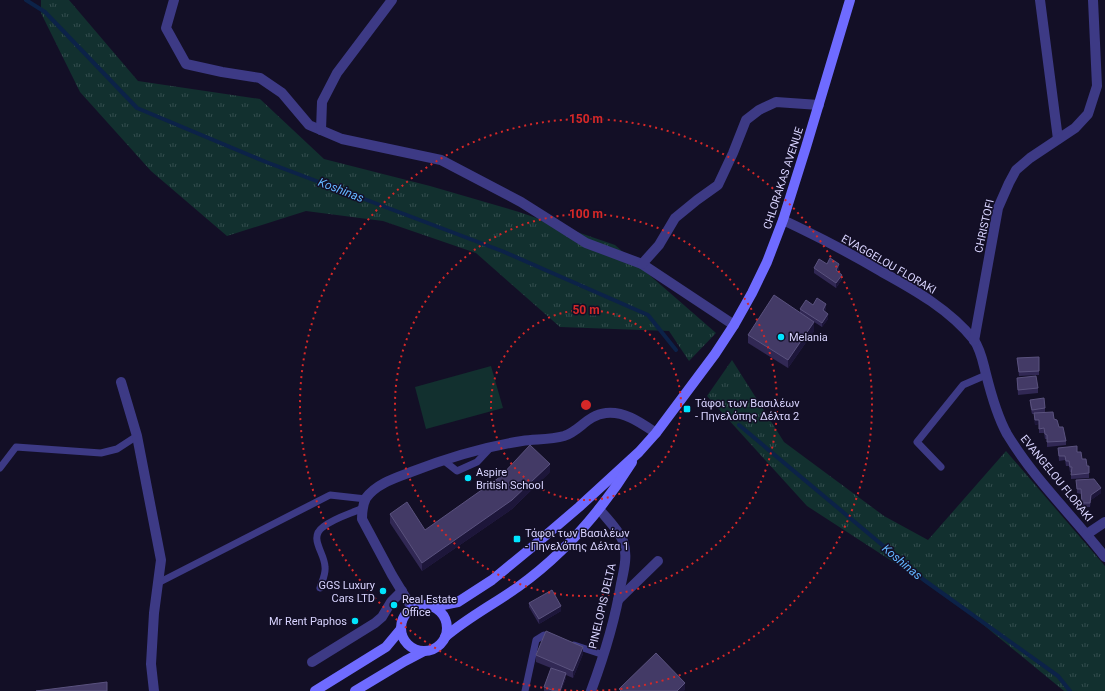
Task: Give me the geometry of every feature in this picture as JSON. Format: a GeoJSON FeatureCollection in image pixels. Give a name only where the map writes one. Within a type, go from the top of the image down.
{"type":"FeatureCollection","features":[{"type":"Feature","properties":{"kind":"main road","name":"CHLORAKAS AVENUE"},"geometry":{"type":"LineString","coordinates":[[639,452],[656,433],[715,354],[734,325],[761,275],[783,220],[850,0]]}},
{"type":"Feature","properties":{"kind":"main road"},"geometry":{"type":"LineString","coordinates":[[355,691],[405,661],[424,651],[436,647],[445,637],[462,623],[518,587],[539,570],[554,557],[599,509],[639,452]]}},
{"type":"Feature","properties":{"kind":"main road"},"geometry":{"type":"LineString","coordinates":[[433,607],[458,602],[500,574],[579,507],[639,452]]}},
{"type":"Feature","properties":{"kind":"main road"},"geometry":{"type":"LineString","coordinates":[[424,651],[411,647],[402,636],[401,621],[412,608],[419,605],[426,605],[439,611],[444,617],[446,624],[445,637]]}},
{"type":"Feature","properties":{"kind":"main road"},"geometry":{"type":"LineString","coordinates":[[315,691],[386,647],[401,629]]}},
{"type":"Feature","properties":{"kind":"street"},"geometry":{"type":"LineString","coordinates":[[174,0],[166,28],[186,64],[260,78],[282,93],[309,125],[342,139],[441,160],[521,202],[586,244],[642,264],[734,325]]}},
{"type":"Feature","properties":{"kind":"street"},"geometry":{"type":"LineString","coordinates":[[321,130],[322,102],[337,73],[392,0]]}},
{"type":"Feature","properties":{"kind":"street"},"geometry":{"type":"LineString","coordinates":[[1040,0],[1058,139]]}},
{"type":"Feature","properties":{"kind":"street","name":"CHRISTOFI"},"geometry":{"type":"LineString","coordinates":[[974,341],[998,208],[1016,170],[1030,158],[1075,128],[1088,114],[1097,86],[1093,0]]}},
{"type":"Feature","properties":{"kind":"street"},"geometry":{"type":"LineString","coordinates":[[642,264],[659,244],[674,218],[718,185],[746,120],[759,110],[776,102],[819,105]]}},
{"type":"Feature","properties":{"kind":"street","name":"EVAGGELOU FLORAKI"},"geometry":{"type":"LineString","coordinates":[[783,220],[852,254],[919,292],[941,308],[974,341]]}},
{"type":"Feature","properties":{"kind":"street","name":"EVANGELOU FLORAKI"},"geometry":{"type":"LineString","coordinates":[[974,341],[980,353],[999,417],[1006,433],[1031,469],[1088,534],[1105,557]]}},
{"type":"Feature","properties":{"kind":"street"},"geometry":{"type":"LineString","coordinates":[[121,382],[137,436],[161,560],[154,613],[152,664],[154,691]]}},
{"type":"Feature","properties":{"kind":"street"},"geometry":{"type":"LineString","coordinates":[[412,608],[365,527],[362,519],[364,504],[375,489],[388,481],[443,460],[492,446],[522,440],[566,435],[573,432],[588,419],[598,414],[607,412],[630,417],[656,433]]}},
{"type":"Feature","properties":{"kind":"street","name":"PINELOPIS DELTA"},"geometry":{"type":"LineString","coordinates":[[591,691],[604,655],[618,600],[626,554],[623,541],[599,509]]}},
{"type":"Feature","properties":{"kind":"street"},"geometry":{"type":"LineString","coordinates":[[1088,534],[1105,522]]}},
{"type":"Feature","properties":{"kind":"street"},"geometry":{"type":"LineString","coordinates":[[618,600],[658,561]]}},
{"type":"Feature","properties":{"kind":"street"},"geometry":{"type":"LineString","coordinates":[[312,662],[375,623],[382,616],[391,602],[402,592]]}},
{"type":"Feature","properties":{"kind":"lane"},"geometry":{"type":"LineString","coordinates":[[941,467],[917,442],[963,385],[986,375]]}},
{"type":"Feature","properties":{"kind":"lane"},"geometry":{"type":"LineString","coordinates":[[0,468],[16,447],[101,452],[117,449],[137,436]]}},
{"type":"Feature","properties":{"kind":"lane"},"geometry":{"type":"LineString","coordinates":[[443,460],[457,471],[478,462],[492,446]]}},
{"type":"Feature","properties":{"kind":"lane"},"geometry":{"type":"LineString","coordinates":[[158,583],[330,495],[364,504]]}},
{"type":"Feature","properties":{"kind":"lane"},"geometry":{"type":"LineString","coordinates":[[320,588],[326,569],[316,540],[318,532],[330,523],[364,504]]}},
{"type":"Feature","properties":{"kind":"lane"},"geometry":{"type":"LineString","coordinates":[[525,691],[536,640],[544,635],[559,640]]}},
{"type":"Feature","properties":{"kind":"lane"},"geometry":{"type":"LineString","coordinates":[[567,643],[604,655]]}},
{"type":"Feature","properties":{"kind":"green space"},"geometry":{"type":"Polygon","coordinates":[[[41,0],[69,0],[138,81],[260,99],[324,159],[430,186],[519,212],[615,245],[716,333],[689,361],[669,331],[560,327],[476,253],[383,221],[306,211],[227,236],[151,171],[80,92],[41,13],[41,0]]]}},
{"type":"Feature","properties":{"kind":"green space"},"geometry":{"type":"Polygon","coordinates":[[[732,360],[784,442],[884,516],[928,540],[1006,451],[1105,566],[1105,691],[1064,691],[958,604],[807,506],[707,396],[732,360]]]}},
{"type":"Feature","properties":{"kind":"green space"},"geometry":{"type":"Polygon","coordinates":[[[491,366],[503,408],[426,429],[415,387],[491,366]]]}},
{"type":"Feature","properties":{"kind":"building"},"geometry":{"type":"Polygon","coordinates":[[[830,258],[839,264],[836,270],[842,275],[836,283],[814,268],[819,259],[827,264],[830,258]]]}},
{"type":"Feature","properties":{"kind":"building","name":"Melania"},"geometry":{"type":"Polygon","coordinates":[[[774,295],[814,322],[788,360],[748,335],[774,295]]]}},
{"type":"Feature","properties":{"kind":"building"},"geometry":{"type":"Polygon","coordinates":[[[817,298],[826,304],[823,310],[828,314],[822,323],[800,309],[806,300],[813,305],[817,298]]]}},
{"type":"Feature","properties":{"kind":"building"},"geometry":{"type":"Polygon","coordinates":[[[1039,357],[1039,371],[1019,372],[1017,358],[1039,357]]]}},
{"type":"Feature","properties":{"kind":"building"},"geometry":{"type":"Polygon","coordinates":[[[1036,376],[1038,388],[1018,390],[1017,378],[1036,376]]]}},
{"type":"Feature","properties":{"kind":"building"},"geometry":{"type":"Polygon","coordinates":[[[1044,398],[1045,408],[1032,410],[1030,400],[1044,398]]]}},
{"type":"Feature","properties":{"kind":"building"},"geometry":{"type":"Polygon","coordinates":[[[1053,412],[1054,419],[1057,420],[1059,427],[1063,427],[1066,441],[1047,442],[1047,435],[1045,434],[1044,428],[1039,429],[1039,420],[1035,420],[1034,413],[1053,412]]]}},
{"type":"Feature","properties":{"kind":"building"},"geometry":{"type":"Polygon","coordinates":[[[530,445],[550,464],[512,500],[422,563],[390,514],[407,502],[425,530],[500,477],[530,445]]]}},
{"type":"Feature","properties":{"kind":"building"},"geometry":{"type":"Polygon","coordinates":[[[1077,446],[1077,452],[1081,452],[1082,459],[1086,459],[1087,466],[1089,466],[1089,473],[1071,475],[1072,467],[1070,467],[1069,461],[1066,461],[1065,456],[1059,456],[1058,448],[1077,446]]]}},
{"type":"Feature","properties":{"kind":"building"},"geometry":{"type":"Polygon","coordinates":[[[1094,479],[1101,488],[1091,495],[1090,503],[1082,503],[1081,489],[1077,489],[1076,480],[1094,479]]]}},
{"type":"Feature","properties":{"kind":"building"},"geometry":{"type":"Polygon","coordinates":[[[552,590],[561,606],[539,619],[529,603],[552,590]]]}},
{"type":"Feature","properties":{"kind":"building"},"geometry":{"type":"Polygon","coordinates":[[[546,631],[583,647],[573,671],[536,655],[546,631]]]}},
{"type":"Feature","properties":{"kind":"building"},"geometry":{"type":"Polygon","coordinates":[[[656,653],[685,683],[677,691],[621,691],[619,689],[656,653]]]}},
{"type":"Feature","properties":{"kind":"building"},"geometry":{"type":"Polygon","coordinates":[[[551,668],[566,673],[560,691],[554,691],[544,687],[551,668]]]}},
{"type":"Feature","properties":{"kind":"building"},"geometry":{"type":"Polygon","coordinates":[[[107,682],[107,691],[36,691],[107,682]]]}},
{"type":"Feature","properties":{"kind":"waterway","name":"Koshinas"},"geometry":{"type":"LineString","coordinates":[[26,0],[45,12],[137,108],[266,162],[502,251],[648,315],[676,350]]}},
{"type":"Feature","properties":{"kind":"waterway","name":"Koshinas"},"geometry":{"type":"LineString","coordinates":[[739,425],[924,580],[1058,676],[1070,691]]}},
{"type":"Feature","properties":{"kind":"place","name":"Melania"},"geometry":{"type":"Point","coordinates":[781,337]}},
{"type":"Feature","properties":{"kind":"place","name":"Τάφοι των Βασιλέων - Πηνελόπης Δέλτα 2"},"geometry":{"type":"Point","coordinates":[687,409]}},
{"type":"Feature","properties":{"kind":"place","name":"Aspire British School"},"geometry":{"type":"Point","coordinates":[468,478]}},
{"type":"Feature","properties":{"kind":"place","name":"Τάφοι των Βασιλέων - Πηνελόπης Δέλτα 1"},"geometry":{"type":"Point","coordinates":[517,539]}},
{"type":"Feature","properties":{"kind":"place","name":"GGS Luxury Cars LTD"},"geometry":{"type":"Point","coordinates":[383,591]}},
{"type":"Feature","properties":{"kind":"place","name":"Real Estate Office"},"geometry":{"type":"Point","coordinates":[394,605]}},
{"type":"Feature","properties":{"kind":"place","name":"Mr Rent Paphos"},"geometry":{"type":"Point","coordinates":[355,621]}}]}
